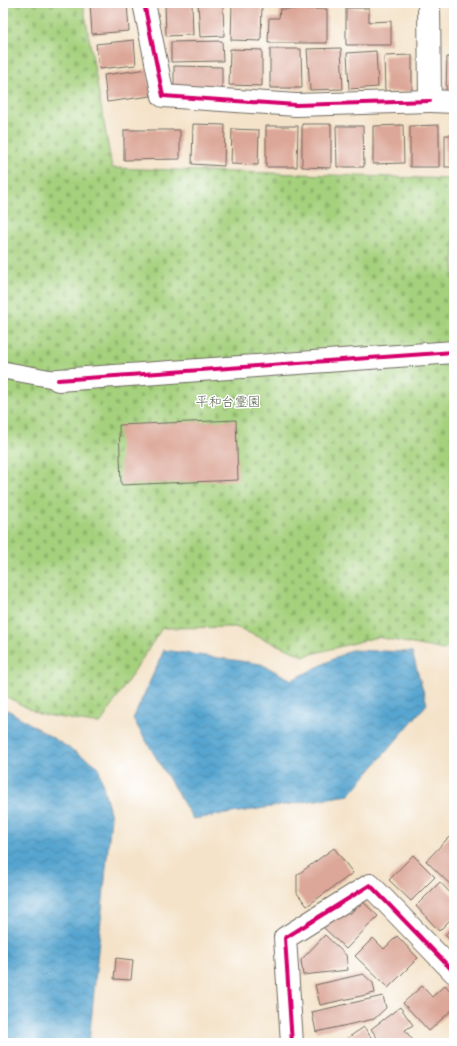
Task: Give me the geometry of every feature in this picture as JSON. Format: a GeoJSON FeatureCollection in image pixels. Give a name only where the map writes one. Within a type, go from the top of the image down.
{"type":"FeatureCollection","features":[{"type":"Feature","properties":{"kind":"street"},"geometry":{"type":"LineString","coordinates":[[144,3],[163,96],[296,106],[430,101],[454,102]]}},
{"type":"Feature","properties":{"kind":"street"},"geometry":{"type":"LineString","coordinates":[[425,4],[430,101]]}},
{"type":"Feature","properties":{"kind":"street"},"geometry":{"type":"LineString","coordinates":[[58,380],[454,352]]}},
{"type":"Feature","properties":{"kind":"street"},"geometry":{"type":"LineString","coordinates":[[292,1043],[285,938],[370,884],[454,972]]}},
{"type":"Feature","properties":{"kind":"lane"},"geometry":{"type":"LineString","coordinates":[[3,370],[58,380]]}},
{"type":"Feature","properties":{"kind":"green space","name":"平和台霊園"},"geometry":{"type":"Polygon","coordinates":[[[3,3],[83,3],[112,168],[454,179],[454,641],[444,650],[377,637],[304,656],[235,627],[162,628],[100,724],[39,714],[3,695],[3,3]]]}},
{"type":"Feature","properties":{"kind":"water"},"geometry":{"type":"Polygon","coordinates":[[[164,650],[261,664],[292,680],[351,650],[412,652],[427,704],[349,795],[193,819],[133,719],[164,650]]]}},
{"type":"Feature","properties":{"kind":"water"},"geometry":{"type":"Polygon","coordinates":[[[3,707],[98,766],[111,817],[89,1043],[3,1043],[3,707]]]}},
{"type":"Feature","properties":{"kind":"building"},"geometry":{"type":"Polygon","coordinates":[[[90,3],[127,3],[129,31],[92,34],[90,3]]]}},
{"type":"Feature","properties":{"kind":"building"},"geometry":{"type":"Polygon","coordinates":[[[165,3],[192,3],[193,35],[166,36],[165,3]]]}},
{"type":"Feature","properties":{"kind":"building"},"geometry":{"type":"Polygon","coordinates":[[[198,3],[223,3],[224,36],[200,37],[198,3]]]}},
{"type":"Feature","properties":{"kind":"building"},"geometry":{"type":"Polygon","coordinates":[[[232,3],[262,3],[261,41],[231,40],[232,3]]]}},
{"type":"Feature","properties":{"kind":"building"},"geometry":{"type":"Polygon","coordinates":[[[346,8],[369,8],[369,22],[391,21],[391,45],[346,45],[346,8]]]}},
{"type":"Feature","properties":{"kind":"building"},"geometry":{"type":"Polygon","coordinates":[[[280,9],[327,9],[327,43],[268,43],[269,18],[279,18],[280,9]]]}},
{"type":"Feature","properties":{"kind":"building"},"geometry":{"type":"Polygon","coordinates":[[[134,40],[136,65],[99,69],[96,44],[134,40]]]}},
{"type":"Feature","properties":{"kind":"building"},"geometry":{"type":"Polygon","coordinates":[[[222,41],[223,61],[171,62],[171,42],[222,41]]]}},
{"type":"Feature","properties":{"kind":"building"},"geometry":{"type":"Polygon","coordinates":[[[341,48],[343,89],[310,90],[307,49],[341,48]]]}},
{"type":"Feature","properties":{"kind":"building"},"geometry":{"type":"Polygon","coordinates":[[[230,49],[262,50],[262,86],[229,85],[230,49]]]}},
{"type":"Feature","properties":{"kind":"building"},"geometry":{"type":"Polygon","coordinates":[[[270,49],[301,49],[302,88],[270,88],[270,49]]]}},
{"type":"Feature","properties":{"kind":"building"},"geometry":{"type":"Polygon","coordinates":[[[376,51],[378,87],[349,89],[347,53],[376,51]]]}},
{"type":"Feature","properties":{"kind":"building"},"geometry":{"type":"Polygon","coordinates":[[[412,55],[412,91],[385,92],[384,56],[412,55]]]}},
{"type":"Feature","properties":{"kind":"building"},"geometry":{"type":"Polygon","coordinates":[[[447,57],[454,57],[454,91],[446,91],[447,57]]]}},
{"type":"Feature","properties":{"kind":"building"},"geometry":{"type":"Polygon","coordinates":[[[174,66],[222,67],[222,90],[174,89],[174,66]]]}},
{"type":"Feature","properties":{"kind":"building"},"geometry":{"type":"Polygon","coordinates":[[[148,69],[151,96],[107,102],[104,75],[148,69]]]}},
{"type":"Feature","properties":{"kind":"building"},"geometry":{"type":"Polygon","coordinates":[[[193,124],[225,125],[224,166],[192,164],[193,124]]]}},
{"type":"Feature","properties":{"kind":"building"},"geometry":{"type":"Polygon","coordinates":[[[302,124],[331,124],[331,168],[302,167],[302,124]]]}},
{"type":"Feature","properties":{"kind":"building"},"geometry":{"type":"Polygon","coordinates":[[[403,125],[404,163],[373,164],[373,126],[403,125]]]}},
{"type":"Feature","properties":{"kind":"building"},"geometry":{"type":"Polygon","coordinates":[[[439,125],[439,167],[410,167],[410,126],[439,125]]]}},
{"type":"Feature","properties":{"kind":"building"},"geometry":{"type":"Polygon","coordinates":[[[266,126],[298,126],[297,167],[266,167],[266,126]]]}},
{"type":"Feature","properties":{"kind":"building"},"geometry":{"type":"Polygon","coordinates":[[[336,126],[363,126],[364,167],[337,167],[336,126]]]}},
{"type":"Feature","properties":{"kind":"building"},"geometry":{"type":"Polygon","coordinates":[[[232,129],[259,130],[258,165],[231,164],[232,129]]]}},
{"type":"Feature","properties":{"kind":"building"},"geometry":{"type":"Polygon","coordinates":[[[124,130],[180,130],[180,159],[124,160],[124,130]]]}},
{"type":"Feature","properties":{"kind":"building"},"geometry":{"type":"Polygon","coordinates":[[[445,135],[454,135],[454,167],[445,167],[445,135]]]}},
{"type":"Feature","properties":{"kind":"building"},"geometry":{"type":"Polygon","coordinates":[[[236,420],[238,480],[121,485],[119,425],[236,420]]]}},
{"type":"Feature","properties":{"kind":"building"},"geometry":{"type":"Polygon","coordinates":[[[449,837],[454,841],[454,888],[426,861],[449,837]]]}},
{"type":"Feature","properties":{"kind":"building"},"geometry":{"type":"Polygon","coordinates":[[[334,848],[353,873],[307,906],[297,893],[297,875],[334,848]]]}},
{"type":"Feature","properties":{"kind":"building"},"geometry":{"type":"Polygon","coordinates":[[[413,855],[435,877],[411,901],[389,880],[413,855]]]}},
{"type":"Feature","properties":{"kind":"building"},"geometry":{"type":"Polygon","coordinates":[[[440,882],[454,897],[454,916],[439,931],[416,906],[440,882]]]}},
{"type":"Feature","properties":{"kind":"building"},"geometry":{"type":"Polygon","coordinates":[[[362,901],[378,916],[346,949],[323,927],[343,907],[350,914],[362,901]]]}},
{"type":"Feature","properties":{"kind":"building"},"geometry":{"type":"Polygon","coordinates":[[[454,925],[454,944],[445,935],[454,925]]]}},
{"type":"Feature","properties":{"kind":"building"},"geometry":{"type":"Polygon","coordinates":[[[325,935],[346,955],[348,970],[303,975],[301,960],[325,935]]]}},
{"type":"Feature","properties":{"kind":"building"},"geometry":{"type":"Polygon","coordinates":[[[397,936],[418,958],[388,988],[355,956],[373,938],[384,949],[397,936]]]}},
{"type":"Feature","properties":{"kind":"building"},"geometry":{"type":"Polygon","coordinates":[[[116,958],[133,960],[131,980],[114,979],[116,958]]]}},
{"type":"Feature","properties":{"kind":"building"},"geometry":{"type":"Polygon","coordinates":[[[363,974],[373,983],[375,993],[320,1005],[315,985],[363,974]]]}},
{"type":"Feature","properties":{"kind":"building"},"geometry":{"type":"Polygon","coordinates":[[[445,985],[454,995],[454,1008],[429,1031],[403,1003],[422,986],[432,997],[445,985]]]}},
{"type":"Feature","properties":{"kind":"building"},"geometry":{"type":"Polygon","coordinates":[[[383,996],[386,1008],[374,1019],[316,1032],[312,1012],[383,996]]]}},
{"type":"Feature","properties":{"kind":"building"},"geometry":{"type":"Polygon","coordinates":[[[400,1007],[413,1025],[405,1030],[415,1043],[381,1043],[371,1029],[400,1007]]]}},
{"type":"Feature","properties":{"kind":"building"},"geometry":{"type":"Polygon","coordinates":[[[364,1027],[375,1043],[340,1043],[364,1027]]]}},
{"type":"Feature","properties":{"kind":"cycle path"},"geometry":{"type":"LineString","coordinates":[[144,3],[163,96],[296,105],[430,101]]}},
{"type":"Feature","properties":{"kind":"cycle path"},"geometry":{"type":"LineString","coordinates":[[58,380],[454,352]]}},
{"type":"Feature","properties":{"kind":"cycle path"},"geometry":{"type":"LineString","coordinates":[[292,1043],[285,938],[370,885],[454,972]]}}]}
